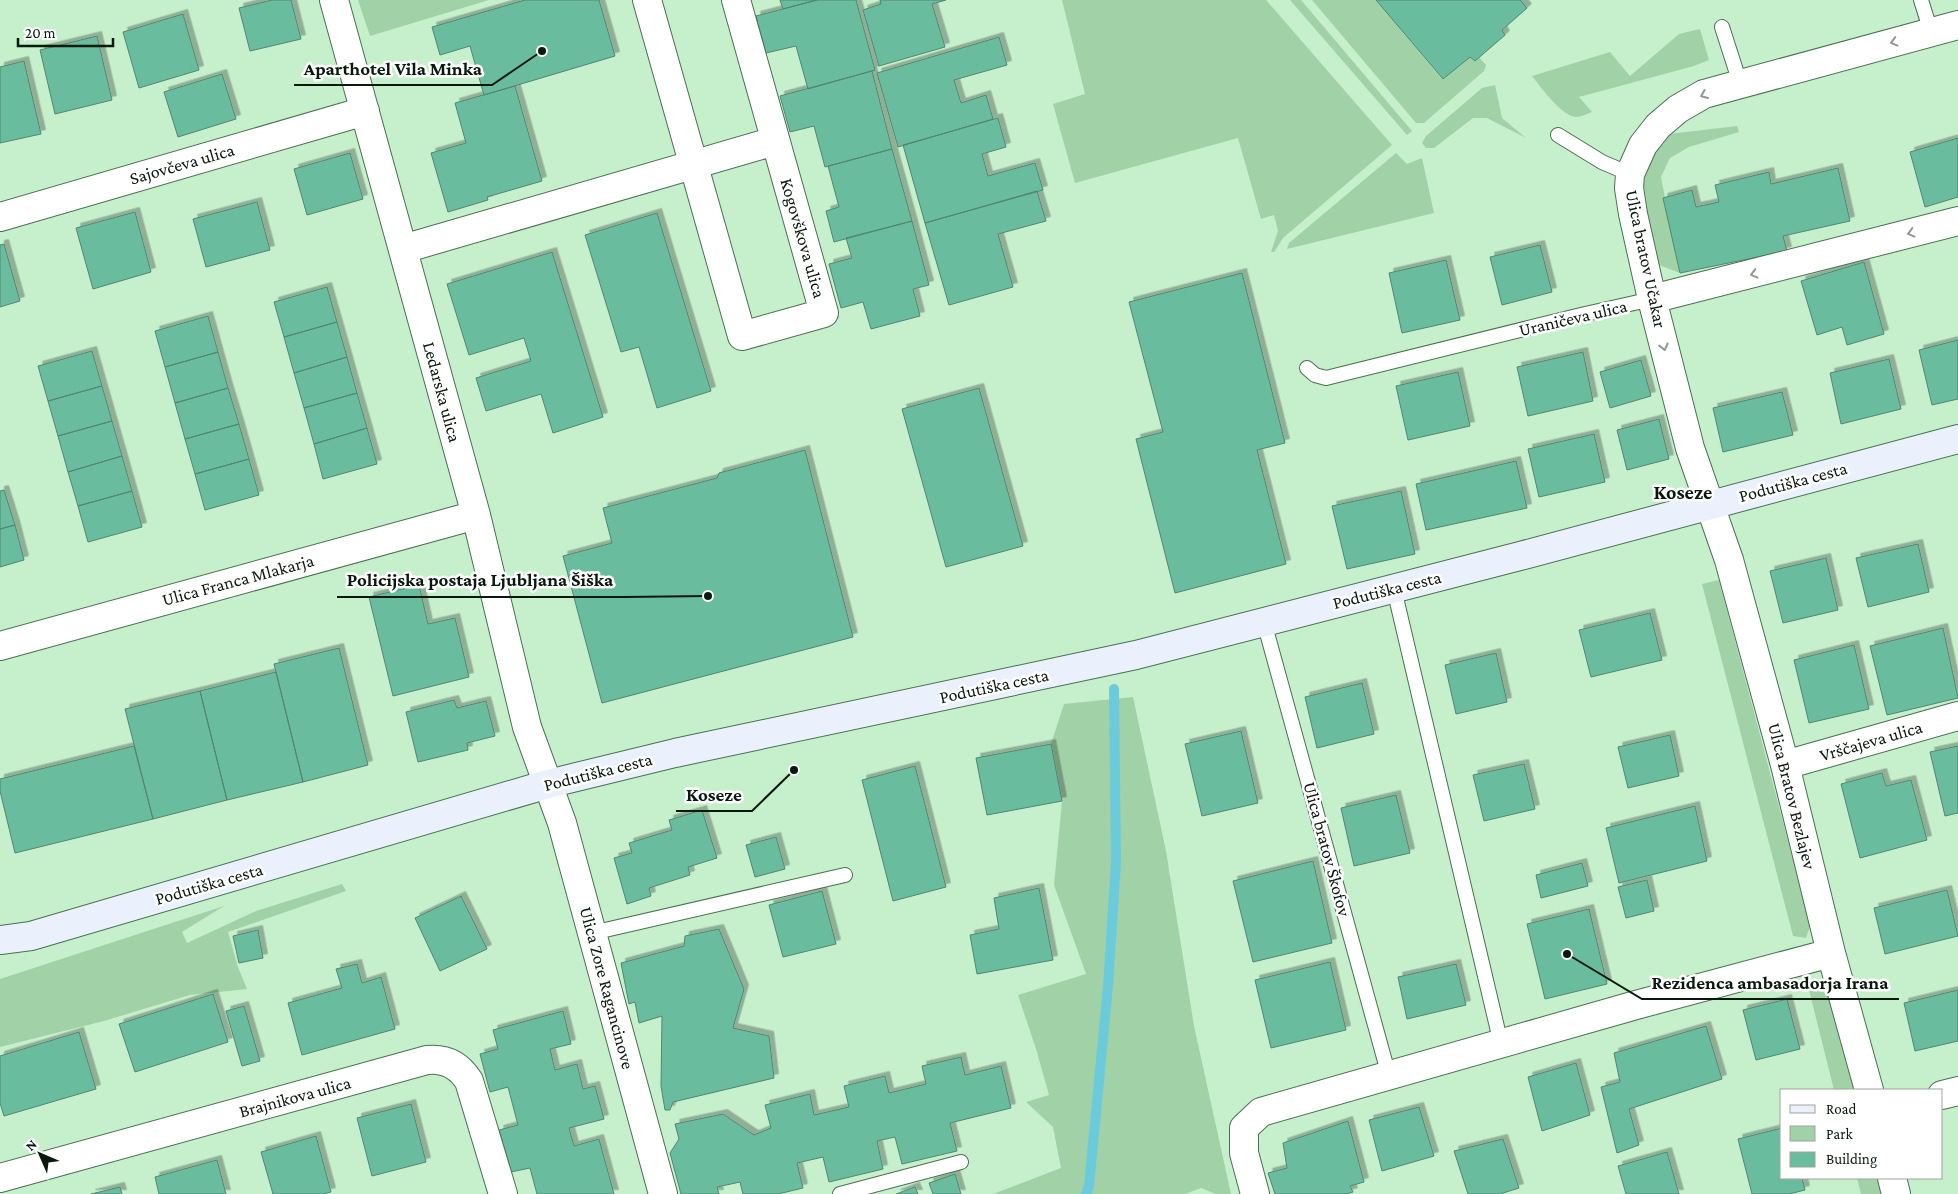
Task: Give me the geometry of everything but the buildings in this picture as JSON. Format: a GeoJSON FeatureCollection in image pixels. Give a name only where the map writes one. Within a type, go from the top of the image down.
{"type":"FeatureCollection","features":[{"type":"Feature","properties":{"kind":"main road","name":"Podutiška cesta"},"geometry":{"type":"LineString","coordinates":[[0,940],[31,936],[548,784],[675,753],[1127,657],[1394,589],[1958,439]]}},
{"type":"Feature","properties":{"kind":"main road","name":"Podutiška cesta"},"geometry":{"type":"LineString","coordinates":[[0,952],[31,936]]}},
{"type":"Feature","properties":{"kind":"street","name":"Ledarska ulica"},"geometry":{"type":"LineString","coordinates":[[334,0],[476,515],[527,727],[548,784]]}},
{"type":"Feature","properties":{"kind":"street","name":"Kogovškova ulica"},"geometry":{"type":"LineString","coordinates":[[647,0],[742,336],[824,313],[736,0]]}},
{"type":"Feature","properties":{"kind":"street","name":"Ulica bratov Učakar"},"geometry":{"type":"LineString","coordinates":[[1710,504],[1690,448],[1652,300],[1633,214],[1629,188],[1630,174],[1643,145],[1658,126],[1704,94],[1958,25]]}},
{"type":"Feature","properties":{"kind":"street","name":"Sajovčeva ulica"},"geometry":{"type":"LineString","coordinates":[[0,217],[365,111]]}},
{"type":"Feature","properties":{"kind":"street"},"geometry":{"type":"LineString","coordinates":[[403,249],[775,141]]}},
{"type":"Feature","properties":{"kind":"street","name":"Uraničeva ulica"},"geometry":{"type":"LineString","coordinates":[[1652,300],[1958,221]]}},
{"type":"Feature","properties":{"kind":"street","name":"Ulica Bratov Bezlajev"},"geometry":{"type":"LineString","coordinates":[[1710,504],[1729,560],[1785,765],[1831,953],[1869,1089]]}},
{"type":"Feature","properties":{"kind":"street","name":"Ulica Franca Mlakarja"},"geometry":{"type":"LineString","coordinates":[[0,646],[476,515]]}},
{"type":"Feature","properties":{"kind":"street","name":"Vrščajeva ulica"},"geometry":{"type":"LineString","coordinates":[[1785,765],[1958,716]]}},
{"type":"Feature","properties":{"kind":"street","name":"Ulica Zore Ragancinove"},"geometry":{"type":"LineString","coordinates":[[548,784],[562,823],[663,1194]]}},
{"type":"Feature","properties":{"kind":"street"},"geometry":{"type":"LineString","coordinates":[[1255,1194],[1244,1153],[1244,1128],[1261,1112],[1636,1005],[1831,953]]}},
{"type":"Feature","properties":{"kind":"street","name":"Brajnikova ulica"},"geometry":{"type":"LineString","coordinates":[[0,1178],[427,1060],[438,1059],[453,1064],[469,1080],[503,1194]]}},
{"type":"Feature","properties":{"kind":"street"},"geometry":{"type":"LineString","coordinates":[[1943,1095],[1958,1091]]}},
{"type":"Feature","properties":{"kind":"street"},"geometry":{"type":"LineString","coordinates":[[1892,1179],[1896,1194]]}},
{"type":"Feature","properties":{"kind":"lane"},"geometry":{"type":"LineString","coordinates":[[1921,0],[1931,32]]}},
{"type":"Feature","properties":{"kind":"lane"},"geometry":{"type":"LineString","coordinates":[[1722,27],[1740,83]]}},
{"type":"Feature","properties":{"kind":"lane"},"geometry":{"type":"LineString","coordinates":[[1558,135],[1602,162],[1630,174]]}},
{"type":"Feature","properties":{"kind":"lane","name":"Uraničeva ulica"},"geometry":{"type":"LineString","coordinates":[[1307,368],[1315,375],[1326,378],[1581,315],[1652,300]]}},
{"type":"Feature","properties":{"kind":"lane"},"geometry":{"type":"LineString","coordinates":[[1394,589],[1501,1044]]}},
{"type":"Feature","properties":{"kind":"lane","name":"Ulica bratov Škofov"},"geometry":{"type":"LineString","coordinates":[[1264,622],[1389,1076]]}},
{"type":"Feature","properties":{"kind":"lane"},"geometry":{"type":"LineString","coordinates":[[592,933],[845,875]]}},
{"type":"Feature","properties":{"kind":"lane"},"geometry":{"type":"LineString","coordinates":[[840,1194],[962,1162]]}},
{"type":"Feature","properties":{"kind":"green space"},"geometry":{"type":"Polygon","coordinates":[[[358,0],[489,0],[370,36],[358,0]]]}},
{"type":"Feature","properties":{"kind":"green space"},"geometry":{"type":"Polygon","coordinates":[[[1062,0],[1266,0],[1392,145],[1283,238],[1274,252],[1271,252],[1278,231],[1274,215],[1261,219],[1238,138],[1075,183],[1053,104],[1085,94],[1062,0]]]}},
{"type":"Feature","properties":{"kind":"green space"},"geometry":{"type":"Polygon","coordinates":[[[1290,0],[1301,0],[1412,131],[1407,135],[1290,0]]]}},
{"type":"Feature","properties":{"kind":"green space"},"geometry":{"type":"Polygon","coordinates":[[[1312,0],[1376,0],[1442,79],[1470,57],[1475,61],[1479,57],[1486,65],[1484,71],[1424,123],[1416,123],[1312,0]]]}},
{"type":"Feature","properties":{"kind":"green space"},"geometry":{"type":"Polygon","coordinates":[[[1700,29],[1709,60],[1694,66],[1579,97],[1592,112],[1582,116],[1576,117],[1564,112],[1532,76],[1610,52],[1630,76],[1679,34],[1700,29]]]}},
{"type":"Feature","properties":{"kind":"green space"},"geometry":{"type":"Polygon","coordinates":[[[1495,85],[1502,118],[1526,138],[1487,118],[1473,118],[1434,148],[1426,148],[1422,143],[1426,136],[1482,88],[1495,85]]]}},
{"type":"Feature","properties":{"kind":"green space"},"geometry":{"type":"Polygon","coordinates":[[[1737,126],[1739,132],[1689,147],[1670,158],[1661,177],[1680,273],[1659,265],[1649,242],[1640,197],[1645,164],[1669,134],[1737,126]]]}},
{"type":"Feature","properties":{"kind":"green space"},"geometry":{"type":"Polygon","coordinates":[[[1396,153],[1407,164],[1422,158],[1434,213],[1287,249],[1289,243],[1396,153]]]}},
{"type":"Feature","properties":{"kind":"green space"},"geometry":{"type":"Polygon","coordinates":[[[1719,580],[1809,920],[1810,926],[1806,938],[1793,936],[1702,584],[1719,580]]]}},
{"type":"Feature","properties":{"kind":"green space"},"geometry":{"type":"Polygon","coordinates":[[[1133,697],[1166,851],[1194,1026],[1231,1194],[1216,1194],[1201,1188],[1185,1194],[993,1194],[1061,1168],[1053,1127],[1026,1102],[1049,1095],[1018,995],[1086,974],[1054,885],[1062,801],[1051,744],[1064,704],[1133,697]]]}},
{"type":"Feature","properties":{"kind":"green space"},"geometry":{"type":"Polygon","coordinates":[[[342,884],[346,891],[228,932],[238,967],[247,989],[190,995],[104,1021],[0,1047],[0,979],[224,906],[182,932],[187,943],[256,911],[342,884]]]}},
{"type":"Feature","properties":{"kind":"green space"},"geometry":{"type":"Polygon","coordinates":[[[1816,979],[1828,992],[1854,1089],[1834,1089],[1809,990],[1816,979]]]}},
{"type":"Feature","properties":{"kind":"green space"},"geometry":{"type":"Polygon","coordinates":[[[1857,1179],[1877,1179],[1882,1194],[1861,1194],[1857,1179]]]}},
{"type":"Feature","properties":{"kind":"waterway"},"geometry":{"type":"LineString","coordinates":[[1086,1194],[1089,1186],[1108,986],[1116,863],[1114,689]]}},
{"type":"Feature","properties":{"kind":"place","name":"Aparthotel Vila Minka"},"geometry":{"type":"Point","coordinates":[542,51]}},
{"type":"Feature","properties":{"kind":"place","name":"Policijska postaja Ljubljana Šiška"},"geometry":{"type":"Point","coordinates":[708,596]}},
{"type":"Feature","properties":{"kind":"place","name":"Koseze"},"geometry":{"type":"Point","coordinates":[794,770]}},
{"type":"Feature","properties":{"kind":"place","name":"Rezidenca ambasadorja Irana"},"geometry":{"type":"Point","coordinates":[1567,954]}},
{"type":"Feature","properties":{"kind":"district","name":"Koseze"},"geometry":{"type":"Point","coordinates":[1683,492]}}]}
